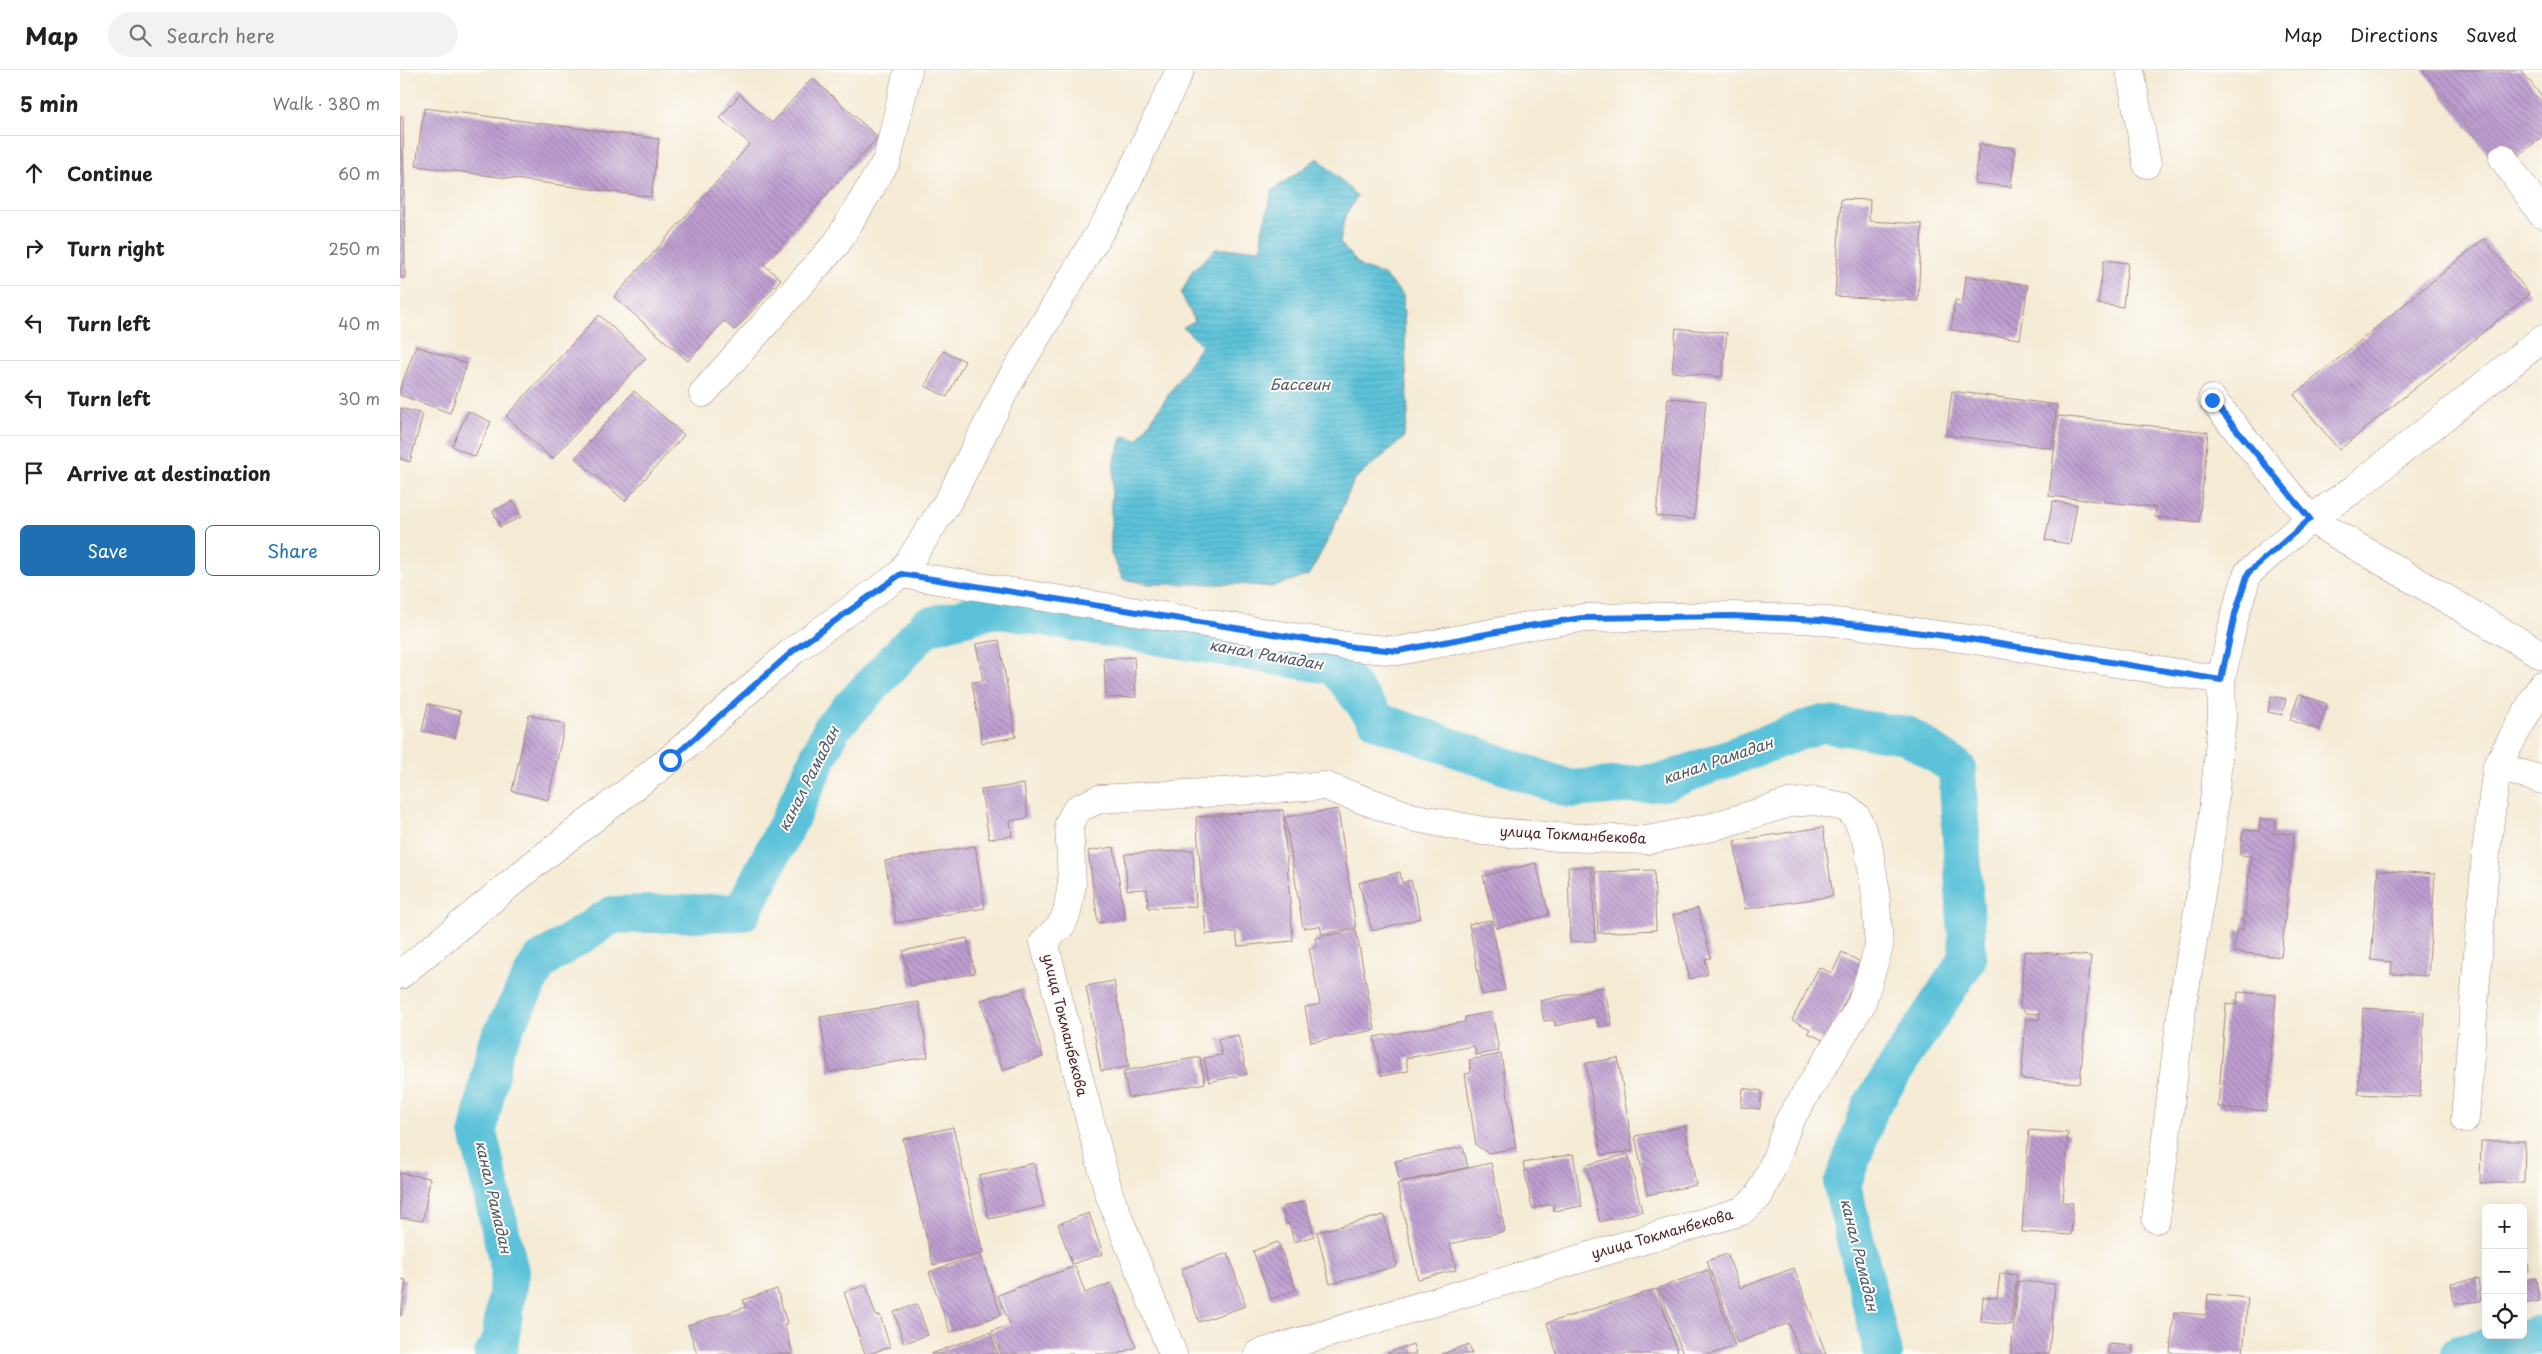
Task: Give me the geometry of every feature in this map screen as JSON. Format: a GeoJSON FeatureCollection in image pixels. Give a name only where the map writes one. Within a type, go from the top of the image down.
{"type":"FeatureCollection","features":[{"type":"Feature","properties":{"kind":"street"},"geometry":{"type":"LineString","coordinates":[[703,394],[837,243],[887,160],[908,70]]}},
{"type":"Feature","properties":{"kind":"street"},"geometry":{"type":"LineString","coordinates":[[400,975],[533,865],[670,760],[794,650],[901,574],[950,498],[1008,384],[1116,205],[1180,70]]}},
{"type":"Feature","properties":{"kind":"street"},"geometry":{"type":"LineString","coordinates":[[2130,70],[2147,164]]}},
{"type":"Feature","properties":{"kind":"street"},"geometry":{"type":"LineString","coordinates":[[2503,158],[2542,214]]}},
{"type":"Feature","properties":{"kind":"street"},"geometry":{"type":"LineString","coordinates":[[2156,1219],[2182,1006],[2211,833],[2222,718],[2221,680],[2235,614],[2248,573],[2310,519],[2354,489],[2542,339]]}},
{"type":"Feature","properties":{"kind":"street"},"geometry":{"type":"LineString","coordinates":[[2212,400],[2310,519],[2542,656]]}},
{"type":"Feature","properties":{"kind":"street"},"geometry":{"type":"LineString","coordinates":[[901,574],[1372,649],[1398,651],[1528,626],[1582,618],[1733,616],[1820,620],[1960,638],[2221,680]]}},
{"type":"Feature","properties":{"kind":"street"},"geometry":{"type":"LineString","coordinates":[[2465,1119],[2486,852],[2497,766],[2542,685]]}},
{"type":"Feature","properties":{"kind":"street"},"geometry":{"type":"LineString","coordinates":[[2497,766],[2542,780]]}},
{"type":"Feature","properties":{"kind":"street","name":"улица Токманбекова"},"geometry":{"type":"LineString","coordinates":[[1173,1354],[1109,1194],[1044,942],[1062,924],[1067,912],[1072,884],[1069,823],[1077,809],[1099,799],[1325,786],[1411,817],[1483,831],[1558,837],[1648,840],[1712,827],[1788,803],[1815,801],[1845,807],[1856,816],[1868,844],[1875,887],[1879,947],[1861,1005],[1789,1121],[1775,1161],[1759,1196],[1742,1211],[1258,1354]]}},
{"type":"Feature","properties":{"kind":"water","name":"Бассеин"},"geometry":{"type":"Polygon","coordinates":[[[1318,158],[1357,196],[1344,219],[1340,243],[1361,267],[1384,275],[1403,295],[1408,414],[1403,439],[1354,480],[1331,534],[1309,575],[1271,587],[1240,584],[1148,584],[1123,579],[1111,554],[1111,506],[1114,462],[1123,436],[1138,440],[1202,345],[1183,327],[1195,321],[1181,294],[1193,270],[1216,249],[1261,249],[1262,231],[1273,190],[1318,158]]]}},
{"type":"Feature","properties":{"kind":"building"},"geometry":{"type":"Polygon","coordinates":[[[2422,70],[2521,70],[2542,97],[2542,137],[2514,159],[2502,145],[2489,155],[2422,70]]]}},
{"type":"Feature","properties":{"kind":"building"},"geometry":{"type":"Polygon","coordinates":[[[812,78],[878,137],[764,265],[781,279],[735,330],[724,321],[688,361],[614,297],[750,144],[720,118],[740,94],[772,123],[812,78]]]}},
{"type":"Feature","properties":{"kind":"building"},"geometry":{"type":"Polygon","coordinates":[[[424,108],[659,139],[651,197],[416,166],[424,108]]]}},
{"type":"Feature","properties":{"kind":"building"},"geometry":{"type":"Polygon","coordinates":[[[400,116],[403,116],[405,278],[400,278],[400,116]]]}},
{"type":"Feature","properties":{"kind":"building"},"geometry":{"type":"Polygon","coordinates":[[[1979,144],[2015,148],[2011,187],[1975,183],[1979,144]]]}},
{"type":"Feature","properties":{"kind":"building"},"geometry":{"type":"Polygon","coordinates":[[[1841,199],[1870,200],[1869,221],[1922,224],[1918,301],[1835,296],[1841,199]]]}},
{"type":"Feature","properties":{"kind":"building"},"geometry":{"type":"Polygon","coordinates":[[[2484,239],[2530,294],[2339,450],[2294,395],[2484,239]]]}},
{"type":"Feature","properties":{"kind":"building"},"geometry":{"type":"Polygon","coordinates":[[[2104,260],[2128,263],[2123,307],[2098,304],[2104,260]]]}},
{"type":"Feature","properties":{"kind":"building"},"geometry":{"type":"Polygon","coordinates":[[[1966,276],[2028,285],[2020,339],[1951,330],[1955,300],[1963,301],[1966,276]]]}},
{"type":"Feature","properties":{"kind":"building"},"geometry":{"type":"Polygon","coordinates":[[[599,315],[646,358],[552,459],[506,416],[599,315]]]}},
{"type":"Feature","properties":{"kind":"building"},"geometry":{"type":"Polygon","coordinates":[[[1676,328],[1727,333],[1722,377],[1672,372],[1676,328]]]}},
{"type":"Feature","properties":{"kind":"building"},"geometry":{"type":"Polygon","coordinates":[[[416,346],[467,364],[450,413],[400,395],[400,389],[416,346]]]}},
{"type":"Feature","properties":{"kind":"building"},"geometry":{"type":"Polygon","coordinates":[[[943,351],[965,361],[947,397],[925,386],[943,351]]]}},
{"type":"Feature","properties":{"kind":"building"},"geometry":{"type":"Polygon","coordinates":[[[634,391],[684,435],[625,501],[575,458],[634,391]]]}},
{"type":"Feature","properties":{"kind":"building"},"geometry":{"type":"Polygon","coordinates":[[[1952,391],[2057,405],[2052,448],[1946,435],[1952,391]]]}},
{"type":"Feature","properties":{"kind":"building"},"geometry":{"type":"Polygon","coordinates":[[[1668,398],[1706,401],[1694,519],[1656,516],[1668,398]]]}},
{"type":"Feature","properties":{"kind":"building"},"geometry":{"type":"Polygon","coordinates":[[[400,408],[423,414],[410,462],[400,459],[400,408]]]}},
{"type":"Feature","properties":{"kind":"building"},"geometry":{"type":"Polygon","coordinates":[[[468,411],[491,422],[475,457],[452,446],[468,411]]]}},
{"type":"Feature","properties":{"kind":"building"},"geometry":{"type":"Polygon","coordinates":[[[2058,416],[2208,432],[2199,522],[2155,517],[2156,507],[2049,496],[2058,416]]]}},
{"type":"Feature","properties":{"kind":"building"},"geometry":{"type":"Polygon","coordinates":[[[513,501],[521,517],[500,527],[493,511],[513,501]]]}},
{"type":"Feature","properties":{"kind":"building"},"geometry":{"type":"Polygon","coordinates":[[[2053,501],[2077,505],[2070,544],[2045,540],[2053,501]]]}},
{"type":"Feature","properties":{"kind":"building"},"geometry":{"type":"Polygon","coordinates":[[[999,640],[1016,737],[982,743],[972,682],[983,681],[976,644],[999,640]]]}},
{"type":"Feature","properties":{"kind":"building"},"geometry":{"type":"Polygon","coordinates":[[[1134,657],[1136,697],[1106,698],[1104,659],[1134,657]]]}},
{"type":"Feature","properties":{"kind":"building"},"geometry":{"type":"Polygon","coordinates":[[[2299,694],[2327,704],[2319,730],[2290,720],[2299,694]]]}},
{"type":"Feature","properties":{"kind":"building"},"geometry":{"type":"Polygon","coordinates":[[[2271,696],[2286,699],[2282,715],[2268,712],[2271,696]]]}},
{"type":"Feature","properties":{"kind":"building"},"geometry":{"type":"Polygon","coordinates":[[[428,704],[461,711],[455,738],[422,731],[428,704]]]}},
{"type":"Feature","properties":{"kind":"building"},"geometry":{"type":"Polygon","coordinates":[[[529,715],[565,724],[548,800],[512,791],[529,715]]]}},
{"type":"Feature","properties":{"kind":"building"},"geometry":{"type":"Polygon","coordinates":[[[1024,784],[1028,818],[1010,821],[1012,836],[989,839],[981,790],[1024,784]]]}},
{"type":"Feature","properties":{"kind":"building"},"geometry":{"type":"Polygon","coordinates":[[[1338,809],[1356,928],[1322,934],[1320,926],[1303,928],[1285,817],[1338,809]]]}},
{"type":"Feature","properties":{"kind":"building"},"geometry":{"type":"Polygon","coordinates":[[[1283,810],[1293,941],[1238,946],[1236,932],[1206,934],[1196,817],[1283,810]]]}},
{"type":"Feature","properties":{"kind":"building"},"geometry":{"type":"Polygon","coordinates":[[[2260,819],[2276,820],[2274,833],[2294,834],[2281,957],[2234,952],[2236,930],[2243,930],[2251,856],[2240,855],[2243,830],[2259,831],[2260,819]]]}},
{"type":"Feature","properties":{"kind":"building"},"geometry":{"type":"Polygon","coordinates":[[[1823,827],[1833,896],[1745,909],[1734,841],[1823,827]]]}},
{"type":"Feature","properties":{"kind":"building"},"geometry":{"type":"Polygon","coordinates":[[[975,846],[985,908],[896,923],[885,861],[975,846]]]}},
{"type":"Feature","properties":{"kind":"building"},"geometry":{"type":"Polygon","coordinates":[[[1114,847],[1125,919],[1098,923],[1088,851],[1114,847]]]}},
{"type":"Feature","properties":{"kind":"building"},"geometry":{"type":"Polygon","coordinates":[[[1193,850],[1196,906],[1148,908],[1147,889],[1127,890],[1125,854],[1193,850]]]}},
{"type":"Feature","properties":{"kind":"building"},"geometry":{"type":"Polygon","coordinates":[[[1536,863],[1549,915],[1496,928],[1483,876],[1536,863]]]}},
{"type":"Feature","properties":{"kind":"building"},"geometry":{"type":"Polygon","coordinates":[[[1568,867],[1592,867],[1595,941],[1570,942],[1568,867]]]}},
{"type":"Feature","properties":{"kind":"building"},"geometry":{"type":"Polygon","coordinates":[[[1654,870],[1656,930],[1598,933],[1595,872],[1654,870]]]}},
{"type":"Feature","properties":{"kind":"building"},"geometry":{"type":"Polygon","coordinates":[[[2378,870],[2435,874],[2428,976],[2391,974],[2392,962],[2371,960],[2378,870]]]}},
{"type":"Feature","properties":{"kind":"building"},"geometry":{"type":"Polygon","coordinates":[[[1400,872],[1402,883],[1411,880],[1421,918],[1372,931],[1359,883],[1400,872]]]}},
{"type":"Feature","properties":{"kind":"building"},"geometry":{"type":"Polygon","coordinates":[[[1698,908],[1711,958],[1705,959],[1708,974],[1690,979],[1673,915],[1698,908]]]}},
{"type":"Feature","properties":{"kind":"building"},"geometry":{"type":"Polygon","coordinates":[[[1491,920],[1505,990],[1482,995],[1469,924],[1491,920]]]}},
{"type":"Feature","properties":{"kind":"building"},"geometry":{"type":"Polygon","coordinates":[[[1356,930],[1375,1030],[1311,1042],[1305,1007],[1320,1004],[1309,948],[1317,947],[1315,938],[1356,930]]]}},
{"type":"Feature","properties":{"kind":"building"},"geometry":{"type":"Polygon","coordinates":[[[967,938],[975,973],[911,986],[903,951],[967,938]]]}},
{"type":"Feature","properties":{"kind":"building"},"geometry":{"type":"Polygon","coordinates":[[[2024,951],[2091,956],[2080,1083],[2021,1079],[2026,1019],[2039,1020],[2040,1014],[2026,1013],[2020,1007],[2024,951]]]}},
{"type":"Feature","properties":{"kind":"building"},"geometry":{"type":"Polygon","coordinates":[[[1842,952],[1864,964],[1825,1041],[1808,1033],[1810,1029],[1792,1020],[1819,967],[1832,973],[1842,952]]]}},
{"type":"Feature","properties":{"kind":"building"},"geometry":{"type":"Polygon","coordinates":[[[1114,981],[1129,1067],[1101,1071],[1086,986],[1114,981]]]}},
{"type":"Feature","properties":{"kind":"building"},"geometry":{"type":"Polygon","coordinates":[[[1604,987],[1612,1025],[1599,1027],[1596,1017],[1555,1026],[1554,1020],[1544,1021],[1540,1001],[1604,987]]]}},
{"type":"Feature","properties":{"kind":"building"},"geometry":{"type":"Polygon","coordinates":[[[1023,988],[1043,1057],[1002,1070],[981,1000],[1023,988]]]}},
{"type":"Feature","properties":{"kind":"building"},"geometry":{"type":"Polygon","coordinates":[[[2238,992],[2276,995],[2266,1111],[2218,1107],[2226,1004],[2237,1005],[2238,992]]]}},
{"type":"Feature","properties":{"kind":"building"},"geometry":{"type":"Polygon","coordinates":[[[919,1002],[928,1057],[829,1072],[820,1017],[919,1002]]]}},
{"type":"Feature","properties":{"kind":"building"},"geometry":{"type":"Polygon","coordinates":[[[2363,1008],[2424,1012],[2420,1097],[2358,1094],[2363,1008]]]}},
{"type":"Feature","properties":{"kind":"building"},"geometry":{"type":"Polygon","coordinates":[[[1492,1012],[1499,1051],[1476,1055],[1474,1046],[1406,1058],[1408,1071],[1381,1076],[1374,1037],[1465,1022],[1465,1017],[1492,1012]]]}},
{"type":"Feature","properties":{"kind":"building"},"geometry":{"type":"Polygon","coordinates":[[[1238,1035],[1247,1074],[1209,1082],[1204,1058],[1222,1055],[1218,1039],[1238,1035]]]}},
{"type":"Feature","properties":{"kind":"building"},"geometry":{"type":"Polygon","coordinates":[[[1501,1054],[1516,1148],[1488,1153],[1476,1145],[1465,1074],[1471,1073],[1469,1060],[1501,1054]]]}},
{"type":"Feature","properties":{"kind":"building"},"geometry":{"type":"Polygon","coordinates":[[[1200,1057],[1205,1083],[1129,1098],[1123,1071],[1200,1057]]]}},
{"type":"Feature","properties":{"kind":"building"},"geometry":{"type":"Polygon","coordinates":[[[1618,1058],[1633,1151],[1601,1155],[1586,1063],[1618,1058]]]}},
{"type":"Feature","properties":{"kind":"building"},"geometry":{"type":"Polygon","coordinates":[[[1743,1088],[1762,1091],[1760,1109],[1741,1107],[1743,1088]]]}},
{"type":"Feature","properties":{"kind":"building"},"geometry":{"type":"Polygon","coordinates":[[[1685,1126],[1696,1185],[1647,1195],[1635,1136],[1685,1126]]]}},
{"type":"Feature","properties":{"kind":"building"},"geometry":{"type":"Polygon","coordinates":[[[953,1127],[983,1253],[933,1265],[903,1139],[953,1127]]]}},
{"type":"Feature","properties":{"kind":"building"},"geometry":{"type":"Polygon","coordinates":[[[2029,1130],[2068,1133],[2063,1202],[2073,1203],[2071,1235],[2022,1232],[2029,1130]]]}},
{"type":"Feature","properties":{"kind":"building"},"geometry":{"type":"Polygon","coordinates":[[[2481,1141],[2525,1141],[2524,1183],[2480,1183],[2481,1141]]]}},
{"type":"Feature","properties":{"kind":"building"},"geometry":{"type":"Polygon","coordinates":[[[1463,1147],[1468,1167],[1400,1182],[1395,1161],[1463,1147]]]}},
{"type":"Feature","properties":{"kind":"building"},"geometry":{"type":"Polygon","coordinates":[[[1573,1154],[1582,1206],[1554,1211],[1553,1204],[1532,1208],[1523,1163],[1573,1154]]]}},
{"type":"Feature","properties":{"kind":"building"},"geometry":{"type":"Polygon","coordinates":[[[1628,1154],[1642,1211],[1600,1222],[1586,1165],[1628,1154]]]}},
{"type":"Feature","properties":{"kind":"building"},"geometry":{"type":"Polygon","coordinates":[[[1034,1163],[1044,1206],[989,1219],[979,1175],[1034,1163]]]}},
{"type":"Feature","properties":{"kind":"building"},"geometry":{"type":"Polygon","coordinates":[[[1491,1163],[1505,1231],[1450,1244],[1456,1270],[1418,1279],[1397,1184],[1491,1163]]]}},
{"type":"Feature","properties":{"kind":"building"},"geometry":{"type":"Polygon","coordinates":[[[400,1173],[430,1178],[423,1221],[400,1218],[400,1173]]]}},
{"type":"Feature","properties":{"kind":"building"},"geometry":{"type":"Polygon","coordinates":[[[1305,1201],[1314,1236],[1294,1242],[1289,1223],[1286,1224],[1282,1207],[1305,1201]]]}},
{"type":"Feature","properties":{"kind":"building"},"geometry":{"type":"Polygon","coordinates":[[[1089,1213],[1103,1254],[1072,1264],[1058,1224],[1089,1213]]]}},
{"type":"Feature","properties":{"kind":"building"},"geometry":{"type":"Polygon","coordinates":[[[1384,1215],[1397,1266],[1330,1284],[1317,1232],[1384,1215]]]}},
{"type":"Feature","properties":{"kind":"building"},"geometry":{"type":"Polygon","coordinates":[[[1278,1242],[1296,1290],[1271,1299],[1253,1251],[1278,1242]]]}},
{"type":"Feature","properties":{"kind":"building"},"geometry":{"type":"Polygon","coordinates":[[[1228,1253],[1246,1306],[1199,1322],[1181,1269],[1228,1253]]]}},
{"type":"Feature","properties":{"kind":"building"},"geometry":{"type":"Polygon","coordinates":[[[980,1254],[1001,1315],[950,1332],[929,1272],[980,1254]]]}},
{"type":"Feature","properties":{"kind":"building"},"geometry":{"type":"Polygon","coordinates":[[[1727,1254],[1740,1288],[1794,1268],[1826,1354],[1800,1354],[1789,1323],[1737,1343],[1707,1261],[1727,1254]]]}},
{"type":"Feature","properties":{"kind":"building"},"geometry":{"type":"Polygon","coordinates":[[[1075,1266],[1085,1293],[1112,1283],[1136,1347],[1118,1354],[1001,1354],[992,1331],[1010,1325],[998,1295],[1075,1266]]]}},
{"type":"Feature","properties":{"kind":"building"},"geometry":{"type":"Polygon","coordinates":[[[1708,1270],[1735,1346],[1712,1354],[1683,1354],[1659,1288],[1708,1270]]]}},
{"type":"Feature","properties":{"kind":"building"},"geometry":{"type":"Polygon","coordinates":[[[2000,1273],[2017,1275],[2011,1325],[1981,1322],[1983,1297],[1997,1298],[2000,1273]]]}},
{"type":"Feature","properties":{"kind":"building"},"geometry":{"type":"Polygon","coordinates":[[[2536,1278],[2539,1301],[2527,1303],[2527,1279],[2536,1278]]]}},
{"type":"Feature","properties":{"kind":"building"},"geometry":{"type":"Polygon","coordinates":[[[400,1279],[406,1280],[401,1316],[400,1316],[400,1279]]]}},
{"type":"Feature","properties":{"kind":"building"},"geometry":{"type":"Polygon","coordinates":[[[2478,1279],[2481,1301],[2454,1304],[2451,1283],[2478,1279]]]}},
{"type":"Feature","properties":{"kind":"building"},"geometry":{"type":"Polygon","coordinates":[[[2018,1281],[2055,1284],[2049,1354],[2011,1354],[2018,1281]]]}},
{"type":"Feature","properties":{"kind":"building"},"geometry":{"type":"Polygon","coordinates":[[[866,1285],[876,1316],[880,1315],[890,1347],[868,1354],[865,1354],[844,1292],[866,1285]]]}},
{"type":"Feature","properties":{"kind":"building"},"geometry":{"type":"Polygon","coordinates":[[[777,1289],[787,1323],[784,1324],[793,1354],[697,1354],[688,1325],[746,1307],[743,1300],[777,1289]]]}},
{"type":"Feature","properties":{"kind":"building"},"geometry":{"type":"Polygon","coordinates":[[[1657,1289],[1678,1354],[1557,1354],[1547,1323],[1657,1289]]]}},
{"type":"Feature","properties":{"kind":"building"},"geometry":{"type":"Polygon","coordinates":[[[2208,1294],[2248,1298],[2243,1354],[2170,1353],[2174,1312],[2206,1315],[2208,1294]]]}},
{"type":"Feature","properties":{"kind":"building"},"geometry":{"type":"Polygon","coordinates":[[[917,1304],[928,1335],[904,1343],[894,1312],[917,1304]]]}},
{"type":"Feature","properties":{"kind":"building"},"geometry":{"type":"Polygon","coordinates":[[[990,1332],[998,1354],[931,1354],[990,1332]]]}},
{"type":"Feature","properties":{"kind":"building"},"geometry":{"type":"Polygon","coordinates":[[[2109,1343],[2133,1345],[2132,1354],[2108,1354],[2109,1343]]]}},
{"type":"Feature","properties":{"kind":"building"},"geometry":{"type":"Polygon","coordinates":[[[1413,1344],[1416,1354],[1385,1354],[1413,1344]]]}},
{"type":"Feature","properties":{"kind":"building"},"geometry":{"type":"Polygon","coordinates":[[[1469,1344],[1472,1354],[1442,1354],[1469,1344]]]}},
{"type":"Feature","properties":{"kind":"waterway","name":"канал Рамадан"},"geometry":{"type":"LineString","coordinates":[[493,1354],[499,1348],[510,1272],[478,1132],[496,1045],[539,962],[612,915],[742,912],[789,821],[832,728],[926,627],[995,609],[1335,666],[1378,721],[1570,789],[1664,782],[1820,724],[1907,735],[1957,768],[1968,958],[1871,1106],[1842,1185],[1883,1354]]}},
{"type":"Feature","properties":{"kind":"waterway","name":"канал Рамадан"},"geometry":{"type":"LineString","coordinates":[[2459,1354],[2542,1334]]}},
{"type":"Feature","properties":{"kind":"route"},"geometry":{"type":"LineString","coordinates":[[670,760],[794,650],[901,574],[1354,647],[1398,651],[1528,626],[1582,618],[1733,616],[1820,620],[1969,639],[2221,680],[2235,614],[2248,573],[2310,519],[2212,400]]}}]}
